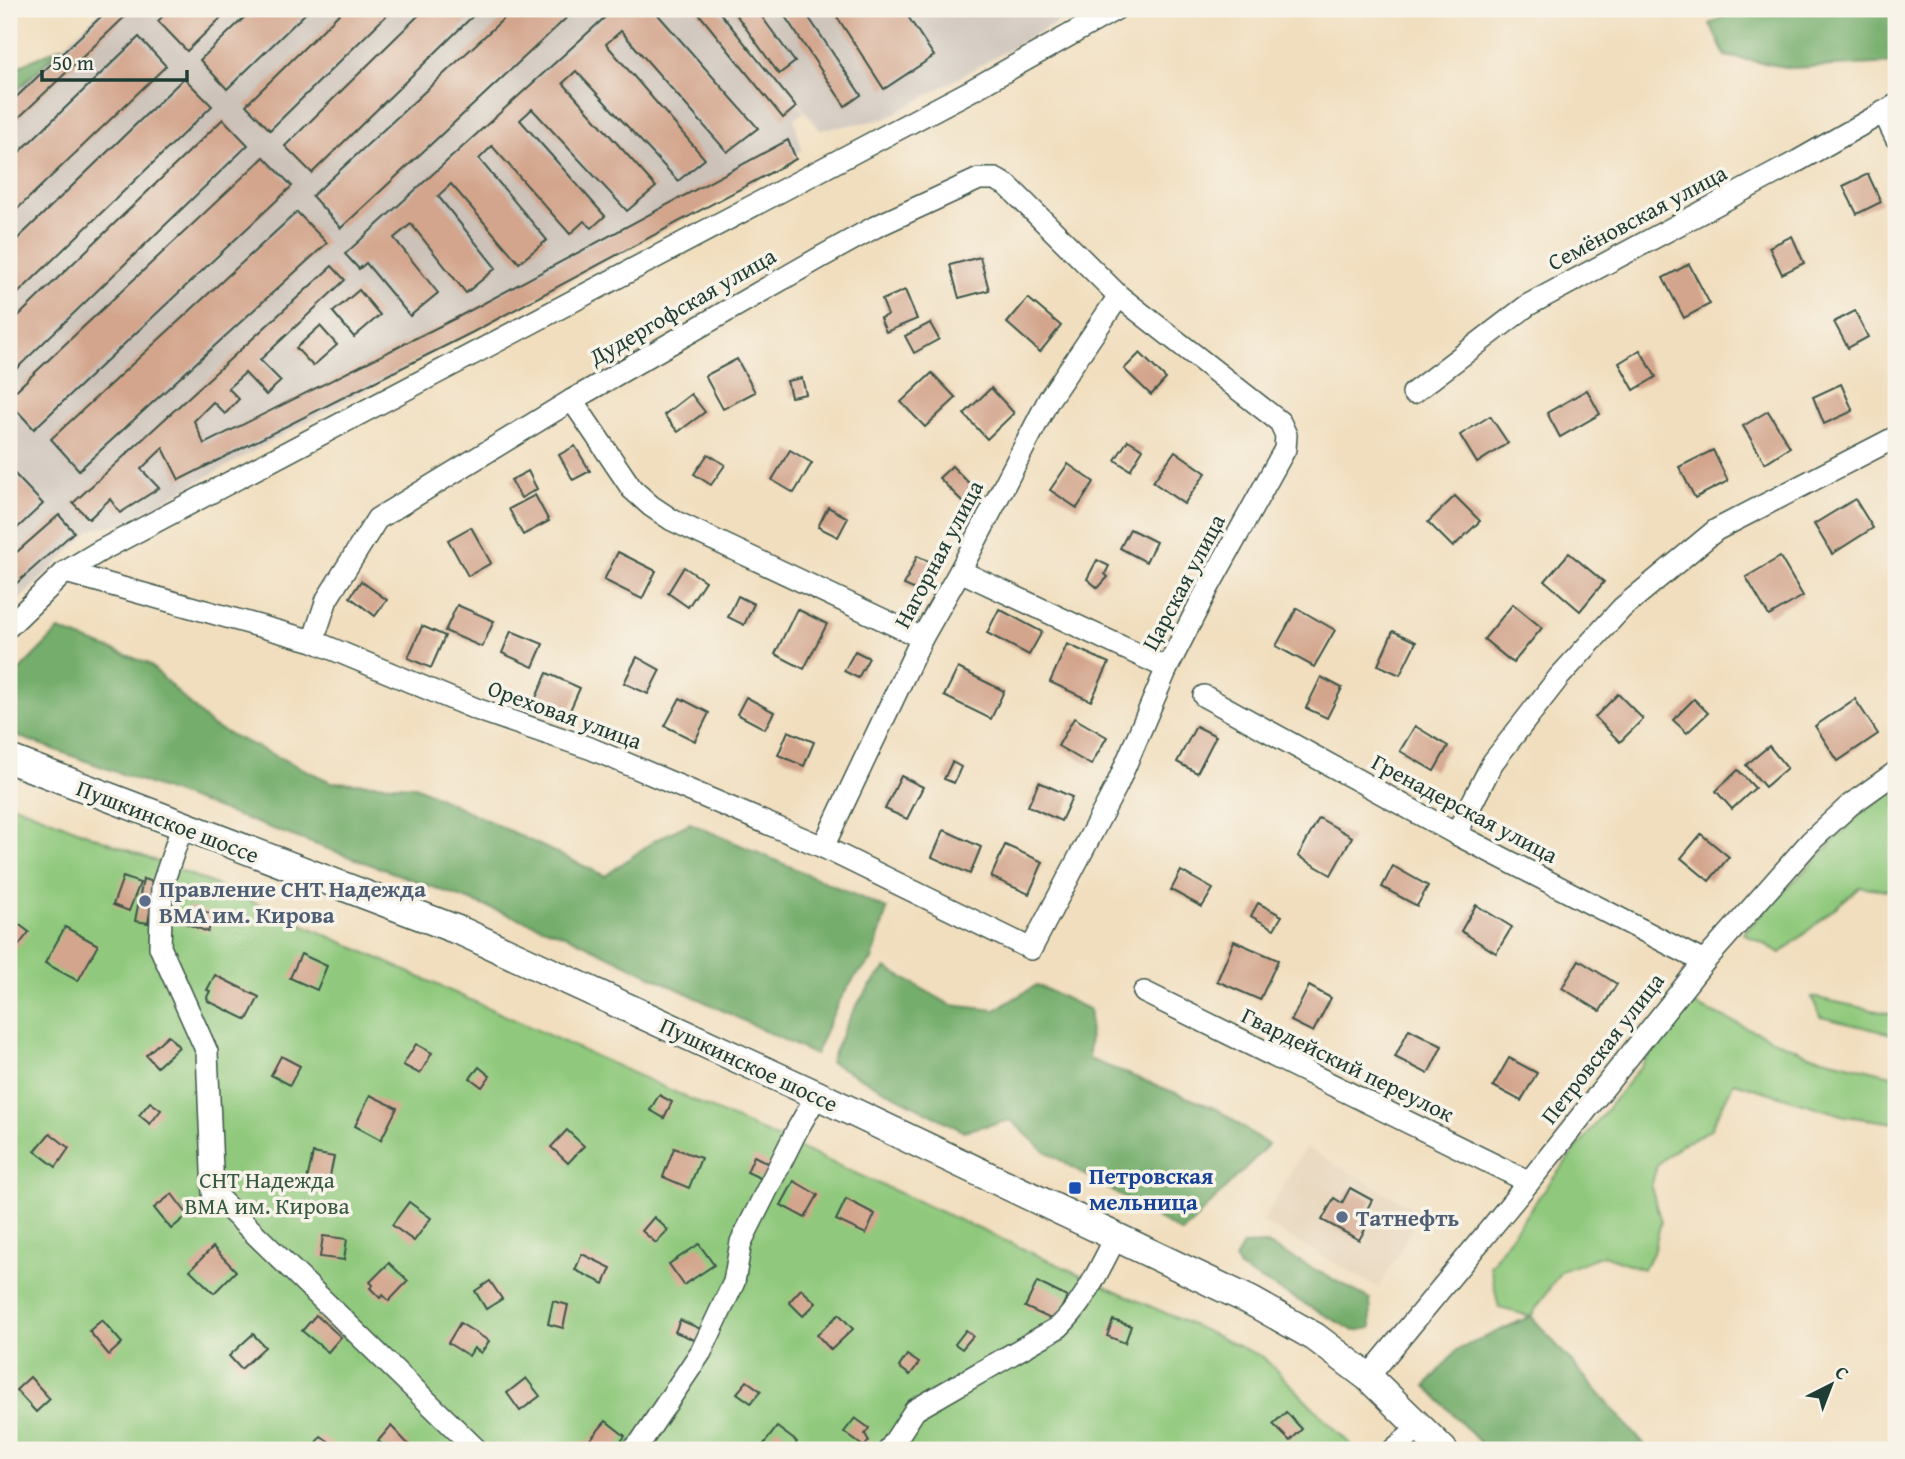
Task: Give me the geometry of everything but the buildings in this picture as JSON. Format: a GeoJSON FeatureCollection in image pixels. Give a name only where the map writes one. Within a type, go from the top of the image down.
{"type":"FeatureCollection","features":[{"type":"Feature","properties":{"kind":"main road","name":"Пушкинское шоссе"},"geometry":{"type":"LineString","coordinates":[[9,759],[463,932],[817,1095],[1251,1301],[1315,1337],[1367,1377],[1443,1450]]}},
{"type":"Feature","properties":{"kind":"street"},"geometry":{"type":"LineString","coordinates":[[9,626],[65,572],[138,530],[972,90],[1116,9]]}},
{"type":"Feature","properties":{"kind":"street"},"geometry":{"type":"LineString","coordinates":[[1890,108],[1896,138]]}},
{"type":"Feature","properties":{"kind":"street","name":"Семёновская улица"},"geometry":{"type":"LineString","coordinates":[[1413,393],[1528,305],[1890,108]]}},
{"type":"Feature","properties":{"kind":"street","name":"Дудергофская улица"},"geometry":{"type":"LineString","coordinates":[[313,641],[327,598],[377,519],[572,400],[875,227],[979,179],[995,179],[1008,186],[1119,296]]}},
{"type":"Feature","properties":{"kind":"street","name":"Нагорная улица"},"geometry":{"type":"LineString","coordinates":[[823,847],[922,638],[960,571],[1049,399],[1119,296]]}},
{"type":"Feature","properties":{"kind":"street","name":"Царская улица"},"geometry":{"type":"LineString","coordinates":[[1031,949],[1117,785],[1167,668],[1285,449],[1286,435],[1280,422],[1119,296]]}},
{"type":"Feature","properties":{"kind":"street"},"geometry":{"type":"LineString","coordinates":[[572,400],[632,489],[651,506],[672,520],[922,638]]}},
{"type":"Feature","properties":{"kind":"street"},"geometry":{"type":"LineString","coordinates":[[1456,834],[1493,762],[1559,677],[1622,608],[1716,530],[1896,437]]}},
{"type":"Feature","properties":{"kind":"street"},"geometry":{"type":"LineString","coordinates":[[960,571],[1167,668]]}},
{"type":"Feature","properties":{"kind":"street","name":"Ореховая улица"},"geometry":{"type":"LineString","coordinates":[[65,572],[313,641],[476,709],[592,750],[823,847],[1031,949]]}},
{"type":"Feature","properties":{"kind":"street","name":"Гренадерская улица"},"geometry":{"type":"LineString","coordinates":[[1204,696],[1456,834],[1704,962]]}},
{"type":"Feature","properties":{"kind":"street","name":"Петровская улица"},"geometry":{"type":"LineString","coordinates":[[1367,1377],[1529,1182],[1704,962],[1811,841],[1850,805],[1896,772]]}},
{"type":"Feature","properties":{"kind":"street"},"geometry":{"type":"LineString","coordinates":[[183,827],[162,886],[160,947],[207,1052],[213,1193],[477,1450]]}},
{"type":"Feature","properties":{"kind":"street","name":"Гвардейский переулок"},"geometry":{"type":"LineString","coordinates":[[1144,992],[1529,1182]]}},
{"type":"Feature","properties":{"kind":"street"},"geometry":{"type":"LineString","coordinates":[[632,1450],[640,1443],[701,1352],[734,1282],[741,1242],[817,1095]]}},
{"type":"Feature","properties":{"kind":"street"},"geometry":{"type":"LineString","coordinates":[[889,1450],[915,1410],[1059,1327],[1070,1316],[1090,1286],[1116,1237]]}},
{"type":"Feature","properties":{"kind":"street"},"geometry":{"type":"LineString","coordinates":[[1393,1450],[1420,1427]]}},
{"type":"Feature","properties":{"kind":"shaded area"},"geometry":{"type":"Polygon","coordinates":[[[102,9],[723,9],[804,112],[794,118],[802,150],[125,522],[91,530],[9,610],[9,98],[102,9]]]}},
{"type":"Feature","properties":{"kind":"shaded area"},"geometry":{"type":"Polygon","coordinates":[[[724,9],[1081,9],[885,119],[820,130],[724,9]]]}},
{"type":"Feature","properties":{"kind":"shaded area","name":"Татнефть"},"geometry":{"type":"Polygon","coordinates":[[[1305,1147],[1421,1212],[1379,1288],[1262,1222],[1305,1147]]]}},
{"type":"Feature","properties":{"kind":"green space"},"geometry":{"type":"Polygon","coordinates":[[[1737,9],[1896,9],[1896,63],[1791,68],[1725,56],[1710,24],[1737,9]]]}},
{"type":"Feature","properties":{"kind":"green space"},"geometry":{"type":"Polygon","coordinates":[[[63,46],[9,98],[9,71],[63,46]]]}},
{"type":"Feature","properties":{"kind":"green space"},"geometry":{"type":"Polygon","coordinates":[[[59,630],[148,663],[212,726],[331,782],[415,786],[605,876],[655,840],[690,823],[887,909],[872,960],[855,977],[838,1003],[815,1055],[570,937],[9,733],[9,681],[59,630]]]}},
{"type":"Feature","properties":{"kind":"green space"},"geometry":{"type":"Polygon","coordinates":[[[1896,791],[1896,891],[1860,887],[1781,953],[1743,933],[1862,812],[1896,791]]]}},
{"type":"Feature","properties":{"kind":"green space","name":"СНТ Надежда ВМА им. Кирова"},"geometry":{"type":"Polygon","coordinates":[[[9,803],[211,883],[1263,1357],[1356,1450],[9,1450],[9,803]]]}},
{"type":"Feature","properties":{"kind":"green space"},"geometry":{"type":"Polygon","coordinates":[[[886,968],[951,1005],[995,1010],[1037,985],[1090,1010],[1089,1059],[1217,1109],[1268,1145],[1182,1233],[1042,1149],[1011,1120],[963,1131],[830,1062],[859,1001],[886,968]]]}},
{"type":"Feature","properties":{"kind":"green space"},"geometry":{"type":"Polygon","coordinates":[[[1812,997],[1896,1015],[1896,1035],[1820,1017],[1812,997]]]}},
{"type":"Feature","properties":{"kind":"green space"},"geometry":{"type":"Polygon","coordinates":[[[1690,1003],[1807,1054],[1896,1076],[1896,1123],[1845,1116],[1734,1082],[1710,1130],[1680,1145],[1657,1165],[1651,1187],[1661,1222],[1653,1253],[1643,1269],[1603,1255],[1561,1271],[1531,1316],[1499,1308],[1490,1266],[1541,1194],[1690,1003]]]}},
{"type":"Feature","properties":{"kind":"green space"},"geometry":{"type":"Polygon","coordinates":[[[1267,1244],[1370,1299],[1371,1328],[1354,1331],[1239,1268],[1235,1259],[1243,1245],[1267,1244]]]}},
{"type":"Feature","properties":{"kind":"green space"},"geometry":{"type":"Polygon","coordinates":[[[1531,1316],[1649,1450],[1487,1450],[1426,1386],[1457,1350],[1531,1316]]]}},
{"type":"Feature","properties":{"kind":"place","name":"Правление СНТ Надежда ВМА им. Кирова"},"geometry":{"type":"Point","coordinates":[145,901]}},
{"type":"Feature","properties":{"kind":"place","name":"Петровская мельница"},"geometry":{"type":"Point","coordinates":[1075,1188]}},
{"type":"Feature","properties":{"kind":"place","name":"Татнефть"},"geometry":{"type":"Point","coordinates":[1342,1217]}}]}
